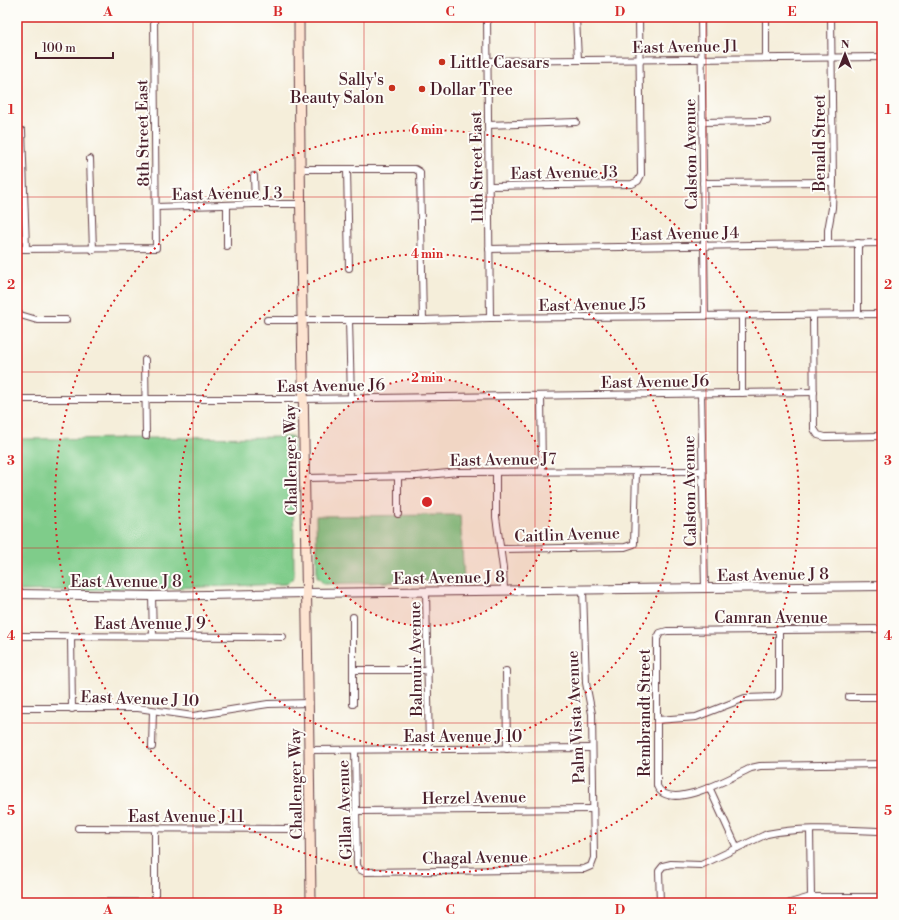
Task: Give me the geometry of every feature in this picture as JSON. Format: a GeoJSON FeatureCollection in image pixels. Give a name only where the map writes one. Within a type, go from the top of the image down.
{"type":"FeatureCollection","features":[{"type":"Feature","properties":{"kind":"main road","name":"Challenger Way"},"geometry":{"type":"LineString","coordinates":[[299,17],[299,204],[306,478],[306,593],[310,750],[311,903]]}},
{"type":"Feature","properties":{"kind":"street","name":"8th Street East"},"geometry":{"type":"LineString","coordinates":[[93,250],[156,248],[154,17]]}},
{"type":"Feature","properties":{"kind":"street","name":"11th Street East"},"geometry":{"type":"LineString","coordinates":[[487,17],[490,318]]}},
{"type":"Feature","properties":{"kind":"street"},"geometry":{"type":"LineString","coordinates":[[576,17],[578,60]]}},
{"type":"Feature","properties":{"kind":"street"},"geometry":{"type":"LineString","coordinates":[[639,17],[640,59]]}},
{"type":"Feature","properties":{"kind":"street","name":"Calston Avenue"},"geometry":{"type":"LineString","coordinates":[[701,17],[705,315]]}},
{"type":"Feature","properties":{"kind":"street"},"geometry":{"type":"LineString","coordinates":[[766,17],[766,58]]}},
{"type":"Feature","properties":{"kind":"street","name":"Benald Street"},"geometry":{"type":"LineString","coordinates":[[828,244],[833,182],[831,17]]}},
{"type":"Feature","properties":{"kind":"street","name":"East Avenue J1"},"geometry":{"type":"LineString","coordinates":[[488,61],[882,57]]}},
{"type":"Feature","properties":{"kind":"street","name":"East Avenue J3"},"geometry":{"type":"LineString","coordinates":[[489,186],[632,184],[638,181],[641,175],[640,59]]}},
{"type":"Feature","properties":{"kind":"street"},"geometry":{"type":"LineString","coordinates":[[702,122],[767,121]]}},
{"type":"Feature","properties":{"kind":"street"},"geometry":{"type":"LineString","coordinates":[[488,125],[576,122]]}},
{"type":"Feature","properties":{"kind":"street"},"geometry":{"type":"LineString","coordinates":[[20,131],[20,192],[26,249]]}},
{"type":"Feature","properties":{"kind":"street"},"geometry":{"type":"LineString","coordinates":[[17,249],[93,250],[90,159]]}},
{"type":"Feature","properties":{"kind":"street","name":"East Avenue J 3"},"geometry":{"type":"LineString","coordinates":[[300,169],[415,168],[420,172],[423,320]]}},
{"type":"Feature","properties":{"kind":"street"},"geometry":{"type":"LineString","coordinates":[[347,169],[349,268]]}},
{"type":"Feature","properties":{"kind":"street"},"geometry":{"type":"LineString","coordinates":[[254,176],[255,204]]}},
{"type":"Feature","properties":{"kind":"street"},"geometry":{"type":"LineString","coordinates":[[703,183],[833,182]]}},
{"type":"Feature","properties":{"kind":"street","name":"East Avenue J 3"},"geometry":{"type":"LineString","coordinates":[[156,207],[299,204]]}},
{"type":"Feature","properties":{"kind":"street"},"geometry":{"type":"LineString","coordinates":[[227,205],[227,246]]}},
{"type":"Feature","properties":{"kind":"street"},"geometry":{"type":"LineString","coordinates":[[858,243],[858,314]]}},
{"type":"Feature","properties":{"kind":"street","name":"East Avenue J4"},"geometry":{"type":"LineString","coordinates":[[489,249],[882,243]]}},
{"type":"Feature","properties":{"kind":"street"},"geometry":{"type":"LineString","coordinates":[[17,314],[37,320],[66,320]]}},
{"type":"Feature","properties":{"kind":"street","name":"East Avenue J5"},"geometry":{"type":"LineString","coordinates":[[267,320],[423,320],[705,315],[742,316],[882,314]]}},
{"type":"Feature","properties":{"kind":"street"},"geometry":{"type":"LineString","coordinates":[[813,315],[814,429],[818,434],[824,436],[882,436]]}},
{"type":"Feature","properties":{"kind":"street"},"geometry":{"type":"LineString","coordinates":[[742,316],[742,393]]}},
{"type":"Feature","properties":{"kind":"street"},"geometry":{"type":"LineString","coordinates":[[349,320],[351,398]]}},
{"type":"Feature","properties":{"kind":"street"},"geometry":{"type":"LineString","coordinates":[[145,360],[146,436]]}},
{"type":"Feature","properties":{"kind":"street","name":"East Avenue J6"},"geometry":{"type":"LineString","coordinates":[[17,399],[303,399],[814,392]]}},
{"type":"Feature","properties":{"kind":"street","name":"Calston Avenue"},"geometry":{"type":"LineString","coordinates":[[701,394],[701,471],[705,588]]}},
{"type":"Feature","properties":{"kind":"street"},"geometry":{"type":"LineString","coordinates":[[542,396],[542,471]]}},
{"type":"Feature","properties":{"kind":"street","name":"East Avenue J7"},"geometry":{"type":"LineString","coordinates":[[306,478],[398,476],[458,472],[701,471]]}},
{"type":"Feature","properties":{"kind":"street"},"geometry":{"type":"LineString","coordinates":[[496,472],[496,517],[501,549],[504,590]]}},
{"type":"Feature","properties":{"kind":"street","name":"Caitlin Avenue"},"geometry":{"type":"LineString","coordinates":[[501,549],[625,547],[634,544],[636,534],[636,472]]}},
{"type":"Feature","properties":{"kind":"street"},"geometry":{"type":"LineString","coordinates":[[398,476],[398,514]]}},
{"type":"Feature","properties":{"kind":"street","name":"East Avenue J 8"},"geometry":{"type":"LineString","coordinates":[[17,594],[152,596],[882,586]]}},
{"type":"Feature","properties":{"kind":"street","name":"Palm Vista Avenue"},"geometry":{"type":"LineString","coordinates":[[583,590],[586,683],[592,714],[592,809],[594,858],[591,866]]}},
{"type":"Feature","properties":{"kind":"street","name":"Balmuir Avenue"},"geometry":{"type":"LineString","coordinates":[[426,592],[429,749]]}},
{"type":"Feature","properties":{"kind":"street"},"geometry":{"type":"LineString","coordinates":[[152,596],[153,636]]}},
{"type":"Feature","properties":{"kind":"street"},"geometry":{"type":"LineString","coordinates":[[353,617],[353,704]]}},
{"type":"Feature","properties":{"kind":"street","name":"Camran Avenue"},"geometry":{"type":"LineString","coordinates":[[660,633],[667,631],[882,629]]}},
{"type":"Feature","properties":{"kind":"street"},"geometry":{"type":"LineString","coordinates":[[658,720],[696,718],[745,698],[773,698],[778,694],[779,689],[779,630]]}},
{"type":"Feature","properties":{"kind":"street","name":"Rembrandt Street"},"geometry":{"type":"LineString","coordinates":[[660,633],[657,638],[657,786],[660,793],[665,796],[693,795],[709,788]]}},
{"type":"Feature","properties":{"kind":"street","name":"East Avenue J 9"},"geometry":{"type":"LineString","coordinates":[[17,636],[283,637]]}},
{"type":"Feature","properties":{"kind":"street"},"geometry":{"type":"LineString","coordinates":[[71,636],[72,709]]}},
{"type":"Feature","properties":{"kind":"street"},"geometry":{"type":"LineString","coordinates":[[353,670],[428,670]]}},
{"type":"Feature","properties":{"kind":"street"},"geometry":{"type":"LineString","coordinates":[[506,671],[507,749]]}},
{"type":"Feature","properties":{"kind":"street"},"geometry":{"type":"LineString","coordinates":[[849,697],[882,697]]}},
{"type":"Feature","properties":{"kind":"street","name":"East Avenue J 10"},"geometry":{"type":"LineString","coordinates":[[17,708],[138,708],[193,716],[268,704],[309,703]]}},
{"type":"Feature","properties":{"kind":"street"},"geometry":{"type":"LineString","coordinates":[[152,747],[153,710]]}},
{"type":"Feature","properties":{"kind":"street","name":"East Avenue J 10"},"geometry":{"type":"LineString","coordinates":[[310,750],[592,748]]}},
{"type":"Feature","properties":{"kind":"street","name":"Gillan Avenue"},"geometry":{"type":"LineString","coordinates":[[355,750],[357,865],[359,869]]}},
{"type":"Feature","properties":{"kind":"street"},"geometry":{"type":"LineString","coordinates":[[737,848],[709,788],[751,768],[760,766],[882,764]]}},
{"type":"Feature","properties":{"kind":"street","name":"Herzel Avenue"},"geometry":{"type":"LineString","coordinates":[[356,811],[592,809]]}},
{"type":"Feature","properties":{"kind":"street","name":"East Avenue J 11"},"geometry":{"type":"LineString","coordinates":[[78,828],[294,829]]}},
{"type":"Feature","properties":{"kind":"street"},"geometry":{"type":"LineString","coordinates":[[155,828],[155,903]]}},
{"type":"Feature","properties":{"kind":"street"},"geometry":{"type":"LineString","coordinates":[[810,830],[811,897]]}},
{"type":"Feature","properties":{"kind":"street"},"geometry":{"type":"LineString","coordinates":[[660,903],[659,871],[663,866],[670,864],[701,865],[767,834],[810,830],[882,831]]}},
{"type":"Feature","properties":{"kind":"street","name":"Chagal Avenue"},"geometry":{"type":"LineString","coordinates":[[359,869],[365,872],[584,869],[591,866]]}},
{"type":"Feature","properties":{"kind":"street"},"geometry":{"type":"LineString","coordinates":[[790,903],[811,897],[882,897]]}},
{"type":"Feature","properties":{"kind":"street"},"geometry":{"type":"LineString","coordinates":[[77,902],[215,903]]}},
{"type":"Feature","properties":{"kind":"green space"},"geometry":{"type":"Polygon","coordinates":[[[293,437],[294,577],[287,584],[144,589],[17,591],[17,439],[293,437]]]}},
{"type":"Feature","properties":{"kind":"green space"},"geometry":{"type":"Polygon","coordinates":[[[460,515],[464,580],[324,584],[317,577],[316,516],[460,515]]]}},
{"type":"Feature","properties":{"kind":"place","name":"Little Caesars"},"geometry":{"type":"Point","coordinates":[442,62]}},
{"type":"Feature","properties":{"kind":"place","name":"Sally's Beauty Salon"},"geometry":{"type":"Point","coordinates":[392,88]}},
{"type":"Feature","properties":{"kind":"place","name":"Dollar Tree"},"geometry":{"type":"Point","coordinates":[422,89]}}]}
